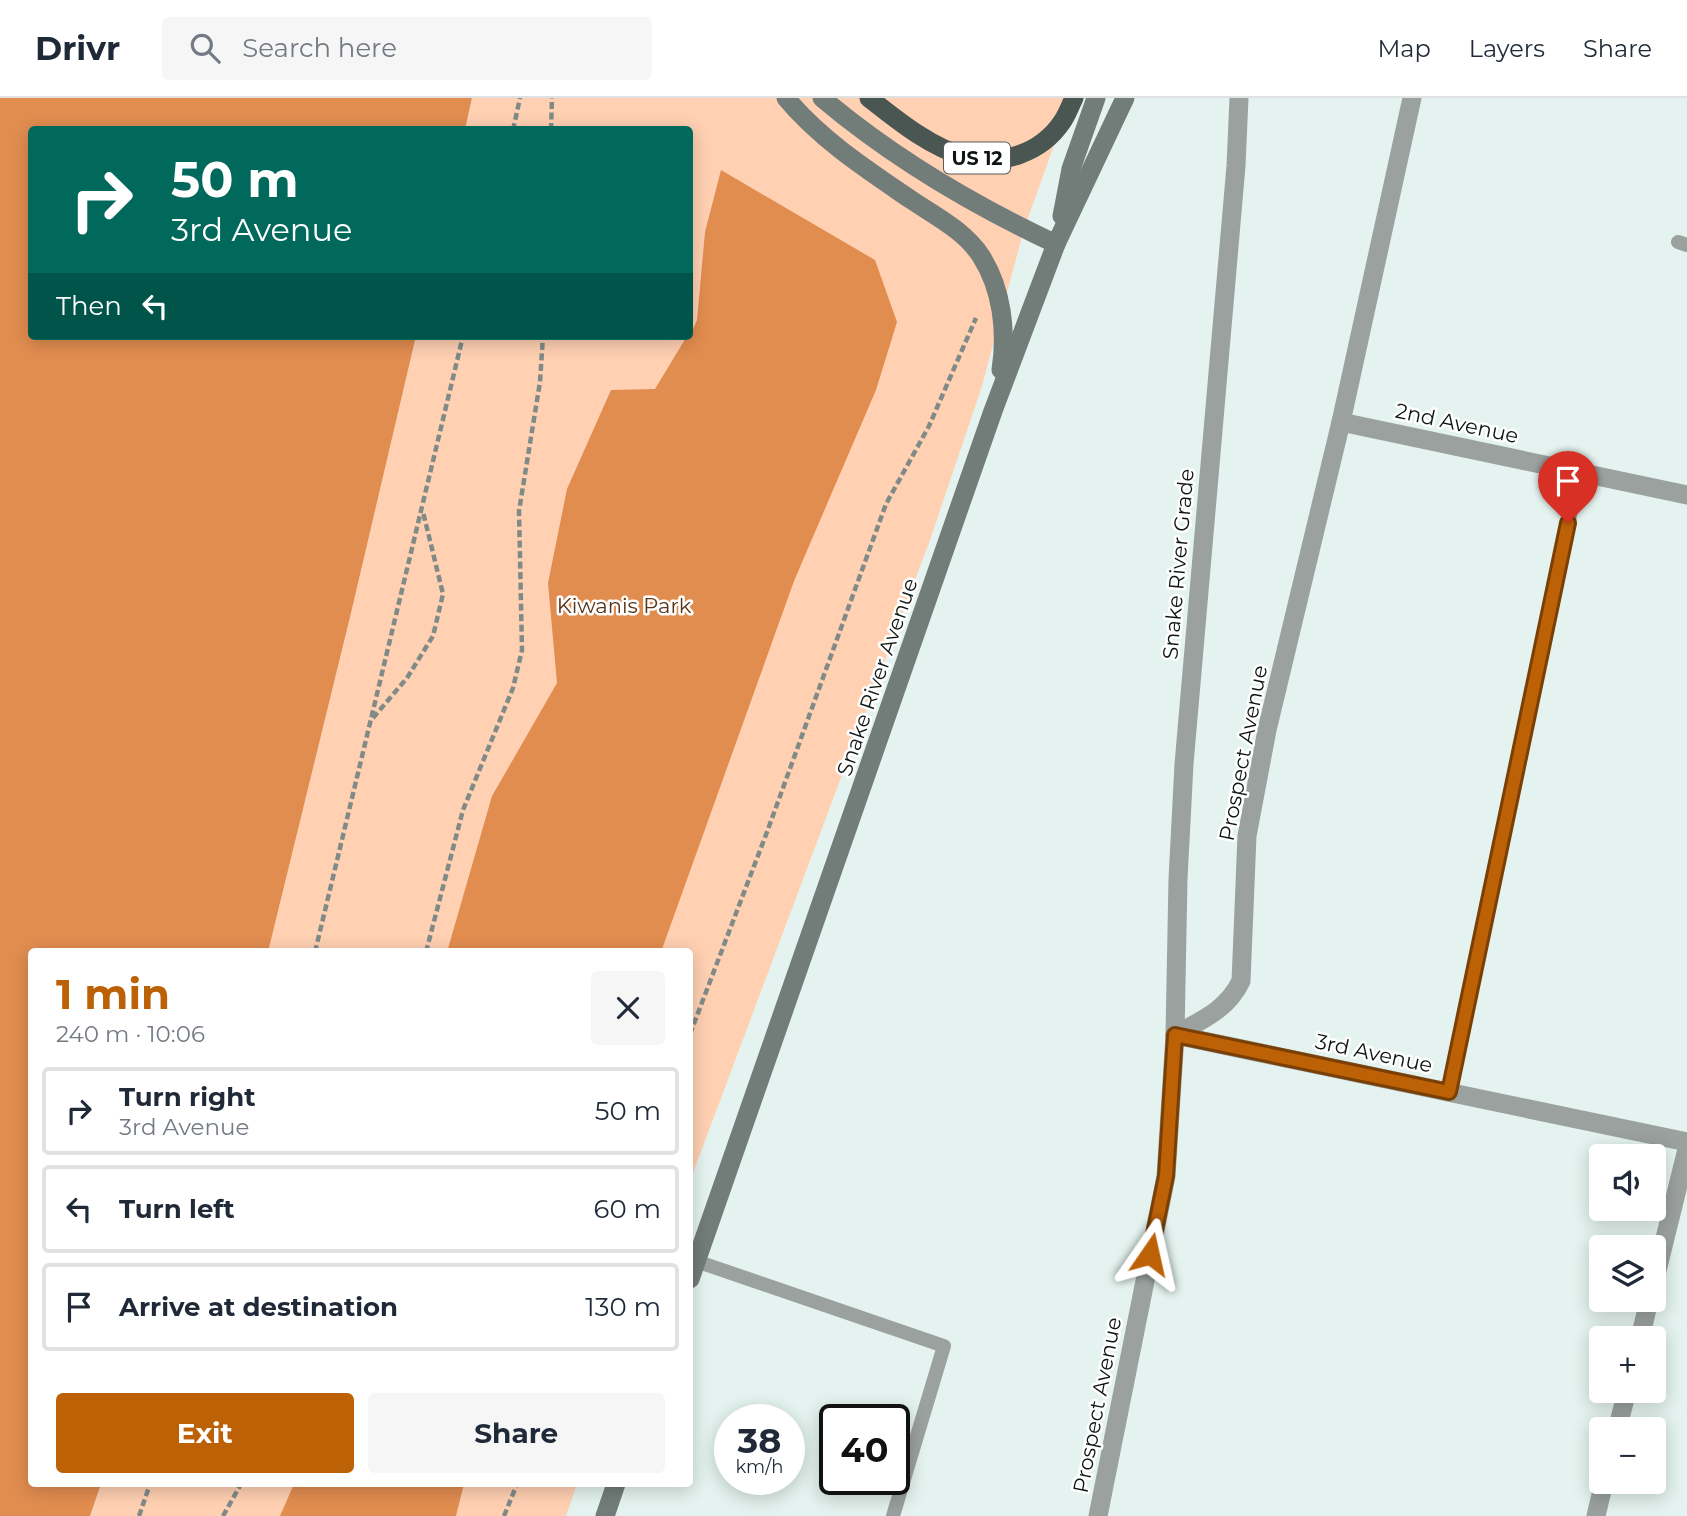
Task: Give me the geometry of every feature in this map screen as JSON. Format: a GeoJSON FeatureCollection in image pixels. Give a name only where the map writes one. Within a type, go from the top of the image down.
{"type":"FeatureCollection","features":[{"type":"Feature","properties":{"kind":"highway","name":"US 12"},"geometry":{"type":"LineString","coordinates":[[869,98],[920,134],[946,148],[966,157],[995,159],[1016,156],[1040,145],[1061,123],[1074,98]]}},
{"type":"Feature","properties":{"kind":"main road"},"geometry":{"type":"LineString","coordinates":[[786,98],[802,118],[824,137],[891,186],[957,229],[981,256],[993,280],[1002,318],[1003,357],[993,411]]}},
{"type":"Feature","properties":{"kind":"main road"},"geometry":{"type":"LineString","coordinates":[[822,98],[870,136],[937,181],[1008,222],[1056,244],[1071,169],[1096,98]]}},
{"type":"Feature","properties":{"kind":"main road","name":"Snake River Avenue"},"geometry":{"type":"LineString","coordinates":[[693,1270],[993,411],[1056,244],[1125,98]]}},
{"type":"Feature","properties":{"kind":"main road"},"geometry":{"type":"LineString","coordinates":[[605,1516],[615,1487]]}},
{"type":"Feature","properties":{"kind":"street","name":"Snake River Grade"},"geometry":{"type":"LineString","coordinates":[[1175,1035],[1178,879],[1184,764],[1239,98]]}},
{"type":"Feature","properties":{"kind":"street","name":"Prospect Avenue"},"geometry":{"type":"LineString","coordinates":[[1098,1516],[1166,1176],[1175,1035],[1218,1012],[1234,996],[1241,981],[1247,836],[1267,730],[1341,422],[1412,98]]}},
{"type":"Feature","properties":{"kind":"street","name":"2nd Avenue"},"geometry":{"type":"LineString","coordinates":[[1341,422],[1687,495]]}},
{"type":"Feature","properties":{"kind":"street","name":"3rd Avenue"},"geometry":{"type":"LineString","coordinates":[[1175,1035],[1687,1142]]}},
{"type":"Feature","properties":{"kind":"street"},"geometry":{"type":"LineString","coordinates":[[1666,1235],[1687,1149]]}},
{"type":"Feature","properties":{"kind":"street"},"geometry":{"type":"LineString","coordinates":[[1595,1516],[1601,1494]]}},
{"type":"Feature","properties":{"kind":"lane"},"geometry":{"type":"LineString","coordinates":[[1449,1092],[1579,472]]}},
{"type":"Feature","properties":{"kind":"lane"},"geometry":{"type":"LineString","coordinates":[[693,1270],[944,1346],[893,1516]]}},
{"type":"Feature","properties":{"kind":"path"},"geometry":{"type":"LineString","coordinates":[[514,126],[520,98]]}},
{"type":"Feature","properties":{"kind":"path"},"geometry":{"type":"LineString","coordinates":[[551,126],[552,98]]}},
{"type":"Feature","properties":{"kind":"path"},"geometry":{"type":"LineString","coordinates":[[693,1026],[772,819],[886,504],[929,426],[976,317]]}},
{"type":"Feature","properties":{"kind":"path"},"geometry":{"type":"LineString","coordinates":[[316,948],[462,340]]}},
{"type":"Feature","properties":{"kind":"path"},"geometry":{"type":"LineString","coordinates":[[427,948],[463,810],[513,688],[522,650],[519,511],[540,382],[543,340]]}},
{"type":"Feature","properties":{"kind":"path"},"geometry":{"type":"LineString","coordinates":[[372,718],[407,678],[433,636],[441,604],[443,594],[422,509]]}},
{"type":"Feature","properties":{"kind":"path"},"geometry":{"type":"LineString","coordinates":[[139,1516],[149,1487]]}},
{"type":"Feature","properties":{"kind":"path"},"geometry":{"type":"LineString","coordinates":[[223,1516],[239,1487]]}},
{"type":"Feature","properties":{"kind":"path"},"geometry":{"type":"LineString","coordinates":[[504,1516],[516,1487]]}},
{"type":"Feature","properties":{"kind":"green space","name":"Kiwanis Park"},"geometry":{"type":"Polygon","coordinates":[[[472,98],[1071,98],[1024,229],[982,386],[930,540],[693,1173],[693,948],[269,948],[415,340],[693,340],[693,126],[466,126],[472,98]]]}},
{"type":"Feature","properties":{"kind":"green space"},"geometry":{"type":"Polygon","coordinates":[[[100,1487],[576,1487],[566,1516],[90,1516],[100,1487]]]}},
{"type":"Feature","properties":{"kind":"shaded area"},"geometry":{"type":"Polygon","coordinates":[[[0,98],[472,98],[466,126],[28,126],[28,340],[415,340],[269,948],[28,948],[28,1487],[100,1487],[90,1516],[0,1516],[0,98]]]}},
{"type":"Feature","properties":{"kind":"shaded area"},"geometry":{"type":"Polygon","coordinates":[[[721,170],[875,260],[897,322],[876,390],[794,581],[662,948],[448,948],[492,796],[557,683],[548,583],[567,489],[611,390],[655,389],[685,340],[693,340],[705,232],[721,170]]]}},
{"type":"Feature","properties":{"kind":"shaded area"},"geometry":{"type":"Polygon","coordinates":[[[293,1487],[463,1487],[456,1516],[280,1516],[293,1487]]]}},
{"type":"Feature","properties":{"kind":"route"},"geometry":{"type":"LineString","coordinates":[[1150,1254],[1166,1176],[1175,1035],[1449,1092],[1568,523]]}}]}
